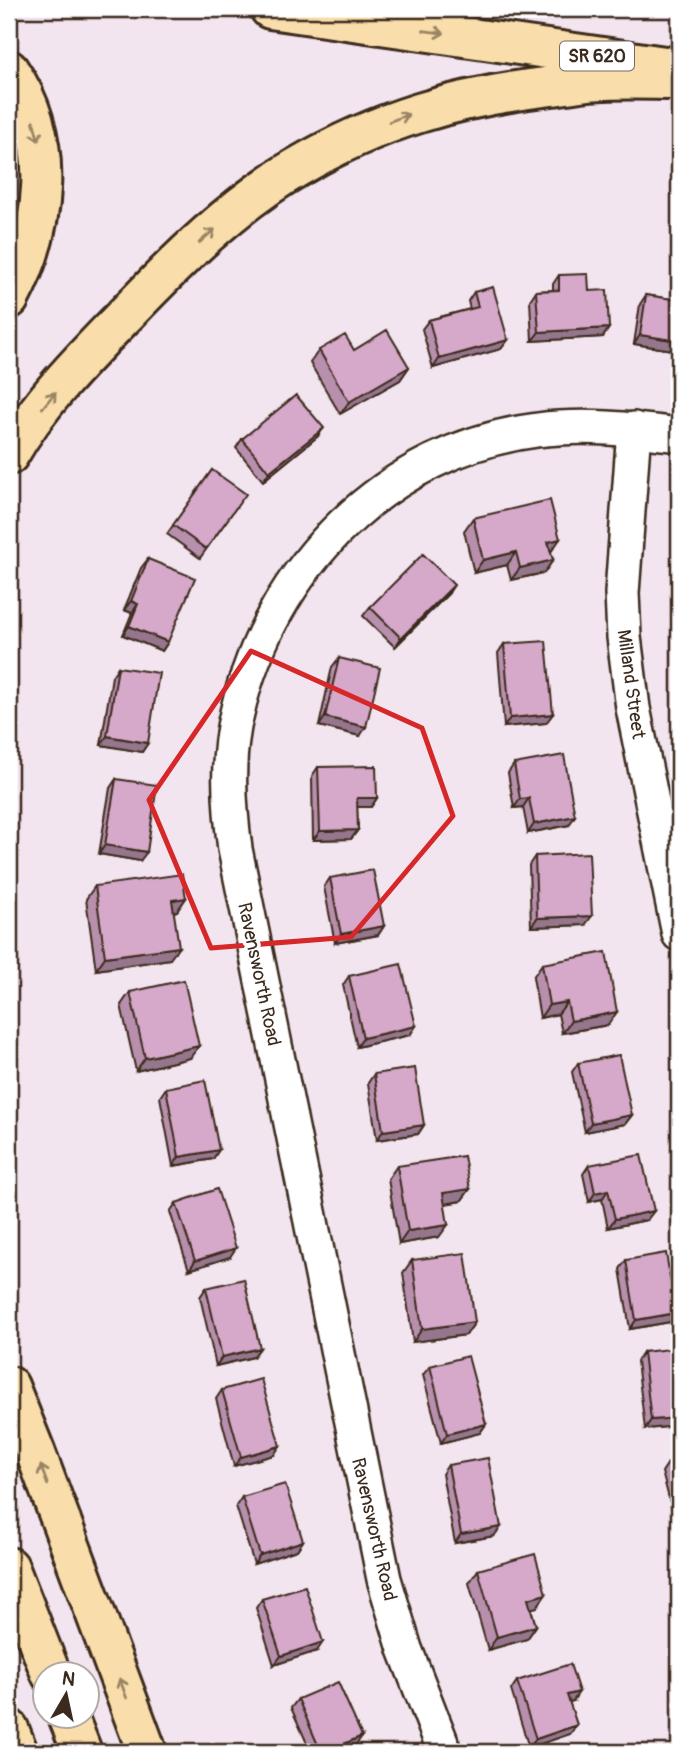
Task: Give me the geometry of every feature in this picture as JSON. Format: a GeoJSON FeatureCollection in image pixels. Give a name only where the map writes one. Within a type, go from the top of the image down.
{"type":"FeatureCollection","features":[{"type":"Feature","properties":{"kind":"main road","name":"SR 620"},"geometry":{"type":"LineString","coordinates":[[270,9],[679,68]]}},
{"type":"Feature","properties":{"kind":"main road"},"geometry":{"type":"LineString","coordinates":[[9,69],[30,109],[39,140],[41,171],[40,202],[34,236],[24,270],[9,299]]}},
{"type":"Feature","properties":{"kind":"main road"},"geometry":{"type":"LineString","coordinates":[[9,455],[45,404],[151,288],[247,201],[296,168],[398,118],[460,100],[603,80],[679,80]]}},
{"type":"Feature","properties":{"kind":"main road"},"geometry":{"type":"LineString","coordinates":[[9,1386],[147,1752]]}},
{"type":"Feature","properties":{"kind":"main road"},"geometry":{"type":"LineString","coordinates":[[9,1567],[46,1660]]}},
{"type":"Feature","properties":{"kind":"main road"},"geometry":{"type":"LineString","coordinates":[[9,1729],[18,1752]]}},
{"type":"Feature","properties":{"kind":"main road"},"geometry":{"type":"LineString","coordinates":[[73,1730],[82,1752]]}},
{"type":"Feature","properties":{"kind":"street","name":"Ravensworth Road"},"geometry":{"type":"LineString","coordinates":[[445,1752],[405,1649],[384,1579],[234,849],[229,763],[236,715],[249,667],[269,621],[287,591],[324,542],[363,506],[412,473],[443,457],[492,439],[535,430],[585,426],[679,435]]}},
{"type":"Feature","properties":{"kind":"street","name":"Milland Street"},"geometry":{"type":"LineString","coordinates":[[634,429],[622,593],[624,637],[632,708],[679,934]]}},
{"type":"Feature","properties":{"kind":"highlighted area"},"geometry":{"type":"Polygon","coordinates":[[[251,651],[422,728],[453,816],[351,937],[211,948],[149,800],[251,651]]]}},
{"type":"Feature","properties":{"kind":"building"},"geometry":{"type":"Polygon","coordinates":[[[588,274],[589,291],[607,290],[609,328],[539,332],[536,291],[559,290],[559,275],[588,274]]]}},
{"type":"Feature","properties":{"kind":"building"},"geometry":{"type":"Polygon","coordinates":[[[493,287],[508,340],[439,359],[429,320],[478,307],[474,292],[493,287]]]}},
{"type":"Feature","properties":{"kind":"building"},"geometry":{"type":"Polygon","coordinates":[[[646,295],[679,300],[679,341],[640,335],[646,295]]]}},
{"type":"Feature","properties":{"kind":"building"},"geometry":{"type":"Polygon","coordinates":[[[387,330],[409,367],[349,402],[319,350],[345,335],[354,350],[387,330]]]}},
{"type":"Feature","properties":{"kind":"building"},"geometry":{"type":"Polygon","coordinates":[[[296,395],[324,428],[269,472],[242,439],[296,395]]]}},
{"type":"Feature","properties":{"kind":"building"},"geometry":{"type":"Polygon","coordinates":[[[212,470],[246,494],[206,549],[173,525],[212,470]]]}},
{"type":"Feature","properties":{"kind":"building"},"geometry":{"type":"Polygon","coordinates":[[[550,500],[560,539],[548,542],[553,560],[520,568],[516,552],[483,560],[473,518],[550,500]]]}},
{"type":"Feature","properties":{"kind":"building"},"geometry":{"type":"Polygon","coordinates":[[[423,554],[454,585],[401,638],[370,607],[423,554]]]}},
{"type":"Feature","properties":{"kind":"building"},"geometry":{"type":"Polygon","coordinates":[[[148,559],[195,578],[168,642],[129,626],[138,604],[131,601],[148,559]]]}},
{"type":"Feature","properties":{"kind":"building"},"geometry":{"type":"Polygon","coordinates":[[[546,641],[553,714],[510,718],[504,644],[546,641]]]}},
{"type":"Feature","properties":{"kind":"building"},"geometry":{"type":"Polygon","coordinates":[[[339,658],[380,668],[366,727],[325,717],[339,658]]]}},
{"type":"Feature","properties":{"kind":"building"},"geometry":{"type":"Polygon","coordinates":[[[118,667],[159,673],[148,743],[107,736],[118,667]]]}},
{"type":"Feature","properties":{"kind":"building"},"geometry":{"type":"Polygon","coordinates":[[[564,755],[575,816],[534,824],[529,798],[520,799],[514,764],[564,755]]]}},
{"type":"Feature","properties":{"kind":"building"},"geometry":{"type":"Polygon","coordinates":[[[376,766],[377,798],[357,798],[358,830],[320,831],[318,767],[376,766]]]}},
{"type":"Feature","properties":{"kind":"building"},"geometry":{"type":"Polygon","coordinates":[[[116,779],[157,785],[147,852],[105,845],[116,779]]]}},
{"type":"Feature","properties":{"kind":"building"},"geometry":{"type":"Polygon","coordinates":[[[589,853],[592,916],[537,918],[535,856],[589,853]]]}},
{"type":"Feature","properties":{"kind":"building"},"geometry":{"type":"Polygon","coordinates":[[[373,870],[384,926],[341,934],[330,878],[373,870]]]}},
{"type":"Feature","properties":{"kind":"building"},"geometry":{"type":"Polygon","coordinates":[[[182,874],[186,898],[172,900],[179,947],[105,957],[95,886],[182,874]]]}},
{"type":"Feature","properties":{"kind":"building"},"geometry":{"type":"Polygon","coordinates":[[[606,952],[617,1012],[571,1021],[567,1002],[549,1005],[542,964],[606,952]]]}},
{"type":"Feature","properties":{"kind":"building"},"geometry":{"type":"Polygon","coordinates":[[[401,964],[416,1026],[363,1038],[349,976],[401,964]]]}},
{"type":"Feature","properties":{"kind":"building"},"geometry":{"type":"Polygon","coordinates":[[[184,980],[199,1046],[145,1058],[130,992],[184,980]]]}},
{"type":"Feature","properties":{"kind":"building"},"geometry":{"type":"Polygon","coordinates":[[[619,1055],[632,1115],[591,1123],[578,1063],[619,1055]]]}},
{"type":"Feature","properties":{"kind":"building"},"geometry":{"type":"Polygon","coordinates":[[[415,1068],[424,1125],[383,1131],[374,1074],[415,1068]]]}},
{"type":"Feature","properties":{"kind":"building"},"geometry":{"type":"Polygon","coordinates":[[[205,1080],[219,1150],[179,1157],[166,1088],[205,1080]]]}},
{"type":"Feature","properties":{"kind":"building"},"geometry":{"type":"Polygon","coordinates":[[[641,1155],[654,1211],[615,1219],[608,1190],[595,1193],[589,1165],[641,1155]]]}},
{"type":"Feature","properties":{"kind":"building"},"geometry":{"type":"Polygon","coordinates":[[[464,1156],[470,1189],[443,1193],[448,1225],[408,1231],[397,1166],[464,1156]]]}},
{"type":"Feature","properties":{"kind":"building"},"geometry":{"type":"Polygon","coordinates":[[[217,1189],[236,1248],[195,1261],[176,1203],[217,1189]]]}},
{"type":"Feature","properties":{"kind":"building"},"geometry":{"type":"Polygon","coordinates":[[[465,1253],[475,1322],[422,1329],[412,1260],[465,1253]]]}},
{"type":"Feature","properties":{"kind":"building"},"geometry":{"type":"Polygon","coordinates":[[[666,1253],[676,1313],[636,1320],[626,1260],[666,1253]]]}},
{"type":"Feature","properties":{"kind":"building"},"geometry":{"type":"Polygon","coordinates":[[[244,1279],[260,1348],[222,1357],[206,1288],[244,1279]]]}},
{"type":"Feature","properties":{"kind":"building"},"geometry":{"type":"Polygon","coordinates":[[[679,1348],[679,1418],[651,1420],[643,1352],[679,1348]]]}},
{"type":"Feature","properties":{"kind":"building"},"geometry":{"type":"Polygon","coordinates":[[[468,1356],[486,1424],[447,1434],[430,1366],[468,1356]]]}},
{"type":"Feature","properties":{"kind":"building"},"geometry":{"type":"Polygon","coordinates":[[[261,1379],[280,1446],[241,1457],[222,1390],[261,1379]]]}},
{"type":"Feature","properties":{"kind":"building"},"geometry":{"type":"Polygon","coordinates":[[[488,1458],[501,1527],[461,1534],[448,1465],[488,1458]]]}},
{"type":"Feature","properties":{"kind":"building"},"geometry":{"type":"Polygon","coordinates":[[[679,1461],[679,1504],[668,1463],[679,1461]]]}},
{"type":"Feature","properties":{"kind":"building"},"geometry":{"type":"Polygon","coordinates":[[[285,1484],[303,1541],[260,1555],[242,1497],[285,1484]]]}},
{"type":"Feature","properties":{"kind":"building"},"geometry":{"type":"Polygon","coordinates":[[[535,1554],[546,1594],[528,1599],[536,1626],[497,1637],[478,1570],[535,1554]]]}},
{"type":"Feature","properties":{"kind":"building"},"geometry":{"type":"Polygon","coordinates":[[[305,1586],[323,1642],[281,1656],[262,1599],[305,1586]]]}},
{"type":"Feature","properties":{"kind":"building"},"geometry":{"type":"Polygon","coordinates":[[[570,1664],[579,1692],[567,1695],[577,1725],[536,1739],[517,1681],[570,1664]]]}},
{"type":"Feature","properties":{"kind":"building"},"geometry":{"type":"Polygon","coordinates":[[[338,1682],[362,1736],[321,1752],[298,1699],[338,1682]]]}}]}
